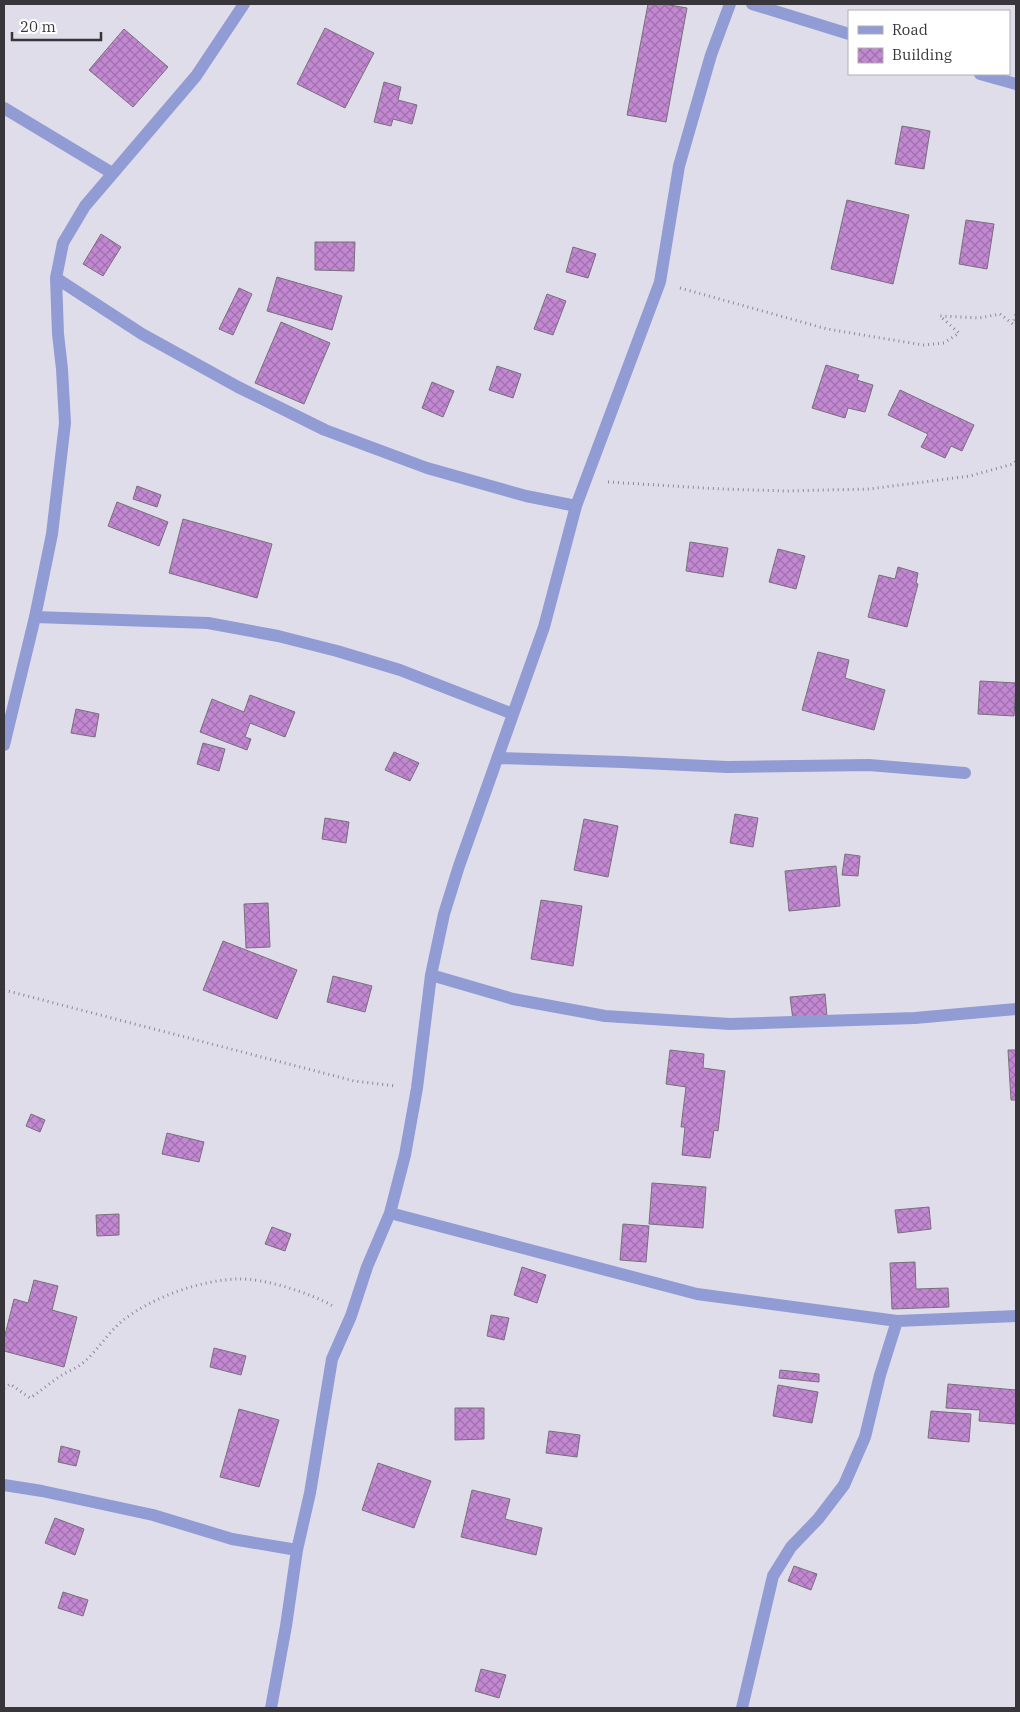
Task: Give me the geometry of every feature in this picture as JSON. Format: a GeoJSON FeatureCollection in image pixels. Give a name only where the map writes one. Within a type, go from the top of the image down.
{"type":"FeatureCollection","features":[{"type":"Feature","properties":{"kind":"street"},"geometry":{"type":"LineString","coordinates":[[4,745],[35,617],[52,534],[64,423],[56,278],[63,242],[85,206],[196,76],[244,4]]}},
{"type":"Feature","properties":{"kind":"street"},"geometry":{"type":"LineString","coordinates":[[271,1708],[297,1550],[310,1493],[332,1359],[351,1316],[367,1267],[390,1213],[405,1155],[417,1088],[431,975],[444,914],[544,627],[576,506],[660,282],[679,166],[711,55],[730,4]]}},
{"type":"Feature","properties":{"kind":"street"},"geometry":{"type":"LineString","coordinates":[[752,4],[848,34]]}},
{"type":"Feature","properties":{"kind":"street"},"geometry":{"type":"LineString","coordinates":[[984,75],[1016,84]]}},
{"type":"Feature","properties":{"kind":"street"},"geometry":{"type":"LineString","coordinates":[[4,108],[112,173]]}},
{"type":"Feature","properties":{"kind":"street"},"geometry":{"type":"LineString","coordinates":[[56,278],[142,334],[238,387],[325,430],[427,468],[526,496],[576,506]]}},
{"type":"Feature","properties":{"kind":"street"},"geometry":{"type":"LineString","coordinates":[[35,617],[208,623],[278,636],[400,670],[513,714]]}},
{"type":"Feature","properties":{"kind":"street"},"geometry":{"type":"LineString","coordinates":[[499,758],[727,767],[869,765],[965,773]]}},
{"type":"Feature","properties":{"kind":"street"},"geometry":{"type":"LineString","coordinates":[[431,975],[513,999],[605,1016],[730,1024],[916,1018],[1016,1009]]}},
{"type":"Feature","properties":{"kind":"street"},"geometry":{"type":"LineString","coordinates":[[390,1213],[697,1294],[897,1321],[1016,1316]]}},
{"type":"Feature","properties":{"kind":"street"},"geometry":{"type":"LineString","coordinates":[[742,1708],[773,1576],[792,1547],[818,1519],[844,1484],[865,1436],[880,1375],[897,1321]]}},
{"type":"Feature","properties":{"kind":"street"},"geometry":{"type":"LineString","coordinates":[[4,1485],[42,1491],[153,1515],[232,1539],[297,1550]]}},
{"type":"Feature","properties":{"kind":"path"},"geometry":{"type":"LineString","coordinates":[[660,282],[827,328],[923,345],[944,343],[959,333],[940,316],[980,318],[1000,314],[1013,324],[1016,313]]}},
{"type":"Feature","properties":{"kind":"path"},"geometry":{"type":"LineString","coordinates":[[585,481],[786,491],[869,489],[970,476],[1013,464],[1016,461]]}},
{"type":"Feature","properties":{"kind":"path"},"geometry":{"type":"LineString","coordinates":[[4,990],[354,1081],[417,1088]]}},
{"type":"Feature","properties":{"kind":"path"},"geometry":{"type":"LineString","coordinates":[[4,1388],[10,1384],[30,1398],[85,1362],[120,1323],[142,1308],[164,1297],[209,1282],[238,1278],[264,1281],[320,1298],[351,1316]]}},
{"type":"Feature","properties":{"kind":"building"},"geometry":{"type":"Polygon","coordinates":[[[648,4],[664,4],[687,8],[666,122],[627,115],[648,4]]]}},
{"type":"Feature","properties":{"kind":"building"},"geometry":{"type":"Polygon","coordinates":[[[325,28],[374,53],[345,108],[297,84],[325,28]]]}},
{"type":"Feature","properties":{"kind":"building"},"geometry":{"type":"Polygon","coordinates":[[[124,29],[168,67],[133,107],[89,70],[124,29]]]}},
{"type":"Feature","properties":{"kind":"building"},"geometry":{"type":"Polygon","coordinates":[[[384,82],[401,87],[398,100],[417,105],[412,124],[393,119],[391,126],[374,122],[384,82]]]}},
{"type":"Feature","properties":{"kind":"building"},"geometry":{"type":"Polygon","coordinates":[[[902,126],[930,131],[924,169],[895,164],[902,126]]]}},
{"type":"Feature","properties":{"kind":"building"},"geometry":{"type":"Polygon","coordinates":[[[847,200],[909,215],[893,284],[831,269],[847,200]]]}},
{"type":"Feature","properties":{"kind":"building"},"geometry":{"type":"Polygon","coordinates":[[[966,220],[994,224],[987,269],[959,264],[966,220]]]}},
{"type":"Feature","properties":{"kind":"building"},"geometry":{"type":"Polygon","coordinates":[[[101,234],[121,247],[103,276],[83,264],[101,234]]]}},
{"type":"Feature","properties":{"kind":"building"},"geometry":{"type":"Polygon","coordinates":[[[315,242],[355,242],[354,271],[315,270],[315,242]]]}},
{"type":"Feature","properties":{"kind":"building"},"geometry":{"type":"Polygon","coordinates":[[[573,247],[596,254],[588,278],[566,272],[573,247]]]}},
{"type":"Feature","properties":{"kind":"building"},"geometry":{"type":"Polygon","coordinates":[[[277,277],[342,296],[332,330],[267,311],[277,277]]]}},
{"type":"Feature","properties":{"kind":"building"},"geometry":{"type":"Polygon","coordinates":[[[239,288],[252,294],[233,335],[219,329],[239,288]]]}},
{"type":"Feature","properties":{"kind":"building"},"geometry":{"type":"Polygon","coordinates":[[[547,294],[566,301],[553,335],[534,329],[547,294]]]}},
{"type":"Feature","properties":{"kind":"building"},"geometry":{"type":"Polygon","coordinates":[[[281,322],[330,343],[304,404],[255,383],[281,322]]]}},
{"type":"Feature","properties":{"kind":"building"},"geometry":{"type":"Polygon","coordinates":[[[826,365],[859,375],[857,380],[873,385],[865,412],[848,408],[845,418],[812,408],[826,365]]]}},
{"type":"Feature","properties":{"kind":"building"},"geometry":{"type":"Polygon","coordinates":[[[497,366],[521,374],[513,398],[489,390],[497,366]]]}},
{"type":"Feature","properties":{"kind":"building"},"geometry":{"type":"Polygon","coordinates":[[[432,382],[454,391],[443,417],[422,408],[432,382]]]}},
{"type":"Feature","properties":{"kind":"building"},"geometry":{"type":"Polygon","coordinates":[[[900,390],[974,425],[962,451],[951,446],[945,458],[921,447],[928,434],[888,415],[900,390]]]}},
{"type":"Feature","properties":{"kind":"building"},"geometry":{"type":"Polygon","coordinates":[[[137,486],[161,495],[157,507],[133,499],[137,486]]]}},
{"type":"Feature","properties":{"kind":"building"},"geometry":{"type":"Polygon","coordinates":[[[117,502],[168,522],[159,546],[108,526],[117,502]]]}},
{"type":"Feature","properties":{"kind":"building"},"geometry":{"type":"Polygon","coordinates":[[[183,519],[272,544],[257,598],[169,573],[183,519]]]}},
{"type":"Feature","properties":{"kind":"building"},"geometry":{"type":"Polygon","coordinates":[[[690,542],[728,548],[723,577],[686,571],[690,542]]]}},
{"type":"Feature","properties":{"kind":"building"},"geometry":{"type":"Polygon","coordinates":[[[778,549],[805,556],[796,589],[769,582],[778,549]]]}},
{"type":"Feature","properties":{"kind":"building"},"geometry":{"type":"Polygon","coordinates":[[[898,567],[918,573],[916,583],[918,584],[907,627],[868,617],[879,575],[895,579],[898,567]]]}},
{"type":"Feature","properties":{"kind":"building"},"geometry":{"type":"Polygon","coordinates":[[[818,652],[849,660],[845,678],[885,690],[874,730],[802,710],[818,652]]]}},
{"type":"Feature","properties":{"kind":"building"},"geometry":{"type":"Polygon","coordinates":[[[980,681],[1016,683],[1014,716],[978,714],[980,681]]]}},
{"type":"Feature","properties":{"kind":"building"},"geometry":{"type":"Polygon","coordinates":[[[250,695],[295,712],[285,737],[250,723],[245,737],[251,739],[247,750],[200,732],[212,699],[244,712],[250,695]]]}},
{"type":"Feature","properties":{"kind":"building"},"geometry":{"type":"Polygon","coordinates":[[[76,709],[99,714],[95,737],[71,733],[76,709]]]}},
{"type":"Feature","properties":{"kind":"building"},"geometry":{"type":"Polygon","coordinates":[[[203,743],[225,749],[219,771],[197,764],[203,743]]]}},
{"type":"Feature","properties":{"kind":"building"},"geometry":{"type":"Polygon","coordinates":[[[394,752],[419,763],[410,781],[385,770],[394,752]]]}},
{"type":"Feature","properties":{"kind":"building"},"geometry":{"type":"Polygon","coordinates":[[[735,814],[758,818],[753,847],[730,843],[735,814]]]}},
{"type":"Feature","properties":{"kind":"building"},"geometry":{"type":"Polygon","coordinates":[[[325,818],[349,822],[346,843],[322,839],[325,818]]]}},
{"type":"Feature","properties":{"kind":"building"},"geometry":{"type":"Polygon","coordinates":[[[584,819],[618,826],[608,877],[574,870],[584,819]]]}},
{"type":"Feature","properties":{"kind":"building"},"geometry":{"type":"Polygon","coordinates":[[[845,854],[860,856],[858,876],[842,875],[845,854]]]}},
{"type":"Feature","properties":{"kind":"building"},"geometry":{"type":"Polygon","coordinates":[[[836,866],[840,906],[789,911],[785,871],[836,866]]]}},
{"type":"Feature","properties":{"kind":"building"},"geometry":{"type":"Polygon","coordinates":[[[541,900],[582,906],[573,966],[531,959],[541,900]]]}},
{"type":"Feature","properties":{"kind":"building"},"geometry":{"type":"Polygon","coordinates":[[[268,903],[270,947],[246,948],[244,904],[268,903]]]}},
{"type":"Feature","properties":{"kind":"building"},"geometry":{"type":"Polygon","coordinates":[[[223,941],[297,970],[277,1019],[203,990],[223,941]]]}},
{"type":"Feature","properties":{"kind":"building"},"geometry":{"type":"Polygon","coordinates":[[[333,976],[372,986],[365,1012],[327,1002],[333,976]]]}},
{"type":"Feature","properties":{"kind":"building"},"geometry":{"type":"Polygon","coordinates":[[[825,994],[827,1017],[793,1020],[790,997],[825,994]]]}},
{"type":"Feature","properties":{"kind":"building"},"geometry":{"type":"Polygon","coordinates":[[[670,1050],[704,1054],[703,1068],[725,1071],[718,1131],[714,1130],[710,1158],[682,1155],[685,1127],[681,1127],[686,1087],[666,1084],[670,1050]]]}},
{"type":"Feature","properties":{"kind":"building"},"geometry":{"type":"Polygon","coordinates":[[[1008,1050],[1016,1050],[1016,1100],[1011,1100],[1008,1050]]]}},
{"type":"Feature","properties":{"kind":"building"},"geometry":{"type":"Polygon","coordinates":[[[31,1114],[45,1120],[40,1132],[26,1126],[31,1114]]]}},
{"type":"Feature","properties":{"kind":"building"},"geometry":{"type":"Polygon","coordinates":[[[167,1133],[204,1142],[199,1162],[162,1154],[167,1133]]]}},
{"type":"Feature","properties":{"kind":"building"},"geometry":{"type":"Polygon","coordinates":[[[652,1183],[706,1187],[703,1228],[649,1224],[652,1183]]]}},
{"type":"Feature","properties":{"kind":"building"},"geometry":{"type":"Polygon","coordinates":[[[929,1207],[931,1229],[898,1233],[895,1210],[929,1207]]]}},
{"type":"Feature","properties":{"kind":"building"},"geometry":{"type":"Polygon","coordinates":[[[119,1214],[119,1235],[97,1236],[96,1215],[119,1214]]]}},
{"type":"Feature","properties":{"kind":"building"},"geometry":{"type":"Polygon","coordinates":[[[623,1224],[649,1226],[646,1262],[620,1260],[623,1224]]]}},
{"type":"Feature","properties":{"kind":"building"},"geometry":{"type":"Polygon","coordinates":[[[272,1227],[291,1234],[285,1251],[265,1244],[272,1227]]]}},
{"type":"Feature","properties":{"kind":"building"},"geometry":{"type":"Polygon","coordinates":[[[915,1262],[916,1289],[948,1288],[949,1307],[892,1309],[890,1263],[915,1262]]]}},
{"type":"Feature","properties":{"kind":"building"},"geometry":{"type":"Polygon","coordinates":[[[522,1267],[546,1275],[537,1303],[514,1295],[522,1267]]]}},
{"type":"Feature","properties":{"kind":"building"},"geometry":{"type":"Polygon","coordinates":[[[34,1280],[58,1286],[52,1310],[77,1317],[64,1367],[4,1351],[4,1339],[14,1299],[28,1303],[34,1280]]]}},
{"type":"Feature","properties":{"kind":"building"},"geometry":{"type":"Polygon","coordinates":[[[491,1315],[509,1318],[504,1340],[487,1336],[491,1315]]]}},
{"type":"Feature","properties":{"kind":"building"},"geometry":{"type":"Polygon","coordinates":[[[214,1348],[246,1356],[241,1375],[210,1367],[214,1348]]]}},
{"type":"Feature","properties":{"kind":"building"},"geometry":{"type":"Polygon","coordinates":[[[780,1370],[819,1374],[819,1382],[779,1378],[780,1370]]]}},
{"type":"Feature","properties":{"kind":"building"},"geometry":{"type":"Polygon","coordinates":[[[948,1384],[1016,1390],[1016,1424],[979,1421],[980,1410],[946,1408],[948,1384]]]}},
{"type":"Feature","properties":{"kind":"building"},"geometry":{"type":"Polygon","coordinates":[[[778,1385],[818,1392],[812,1423],[773,1416],[778,1385]]]}},
{"type":"Feature","properties":{"kind":"building"},"geometry":{"type":"Polygon","coordinates":[[[455,1408],[484,1408],[484,1439],[455,1440],[455,1408]]]}},
{"type":"Feature","properties":{"kind":"building"},"geometry":{"type":"Polygon","coordinates":[[[239,1409],[279,1420],[259,1487],[220,1477],[239,1409]]]}},
{"type":"Feature","properties":{"kind":"building"},"geometry":{"type":"Polygon","coordinates":[[[931,1411],[971,1414],[969,1442],[928,1438],[931,1411]]]}},
{"type":"Feature","properties":{"kind":"building"},"geometry":{"type":"Polygon","coordinates":[[[549,1431],[580,1435],[577,1457],[546,1453],[549,1431]]]}},
{"type":"Feature","properties":{"kind":"building"},"geometry":{"type":"Polygon","coordinates":[[[61,1446],[80,1451],[76,1466],[58,1462],[61,1446]]]}},
{"type":"Feature","properties":{"kind":"building"},"geometry":{"type":"Polygon","coordinates":[[[378,1463],[431,1481],[414,1528],[362,1510],[378,1463]]]}},
{"type":"Feature","properties":{"kind":"building"},"geometry":{"type":"Polygon","coordinates":[[[472,1490],[510,1499],[505,1519],[542,1528],[536,1555],[461,1537],[472,1490]]]}},
{"type":"Feature","properties":{"kind":"building"},"geometry":{"type":"Polygon","coordinates":[[[55,1518],[84,1529],[75,1555],[45,1543],[55,1518]]]}},
{"type":"Feature","properties":{"kind":"building"},"geometry":{"type":"Polygon","coordinates":[[[794,1566],[817,1574],[811,1590],[788,1581],[794,1566]]]}},
{"type":"Feature","properties":{"kind":"building"},"geometry":{"type":"Polygon","coordinates":[[[63,1592],[88,1600],[83,1616],[58,1608],[63,1592]]]}},
{"type":"Feature","properties":{"kind":"building"},"geometry":{"type":"Polygon","coordinates":[[[481,1669],[506,1675],[499,1698],[475,1691],[481,1669]]]}}]}
